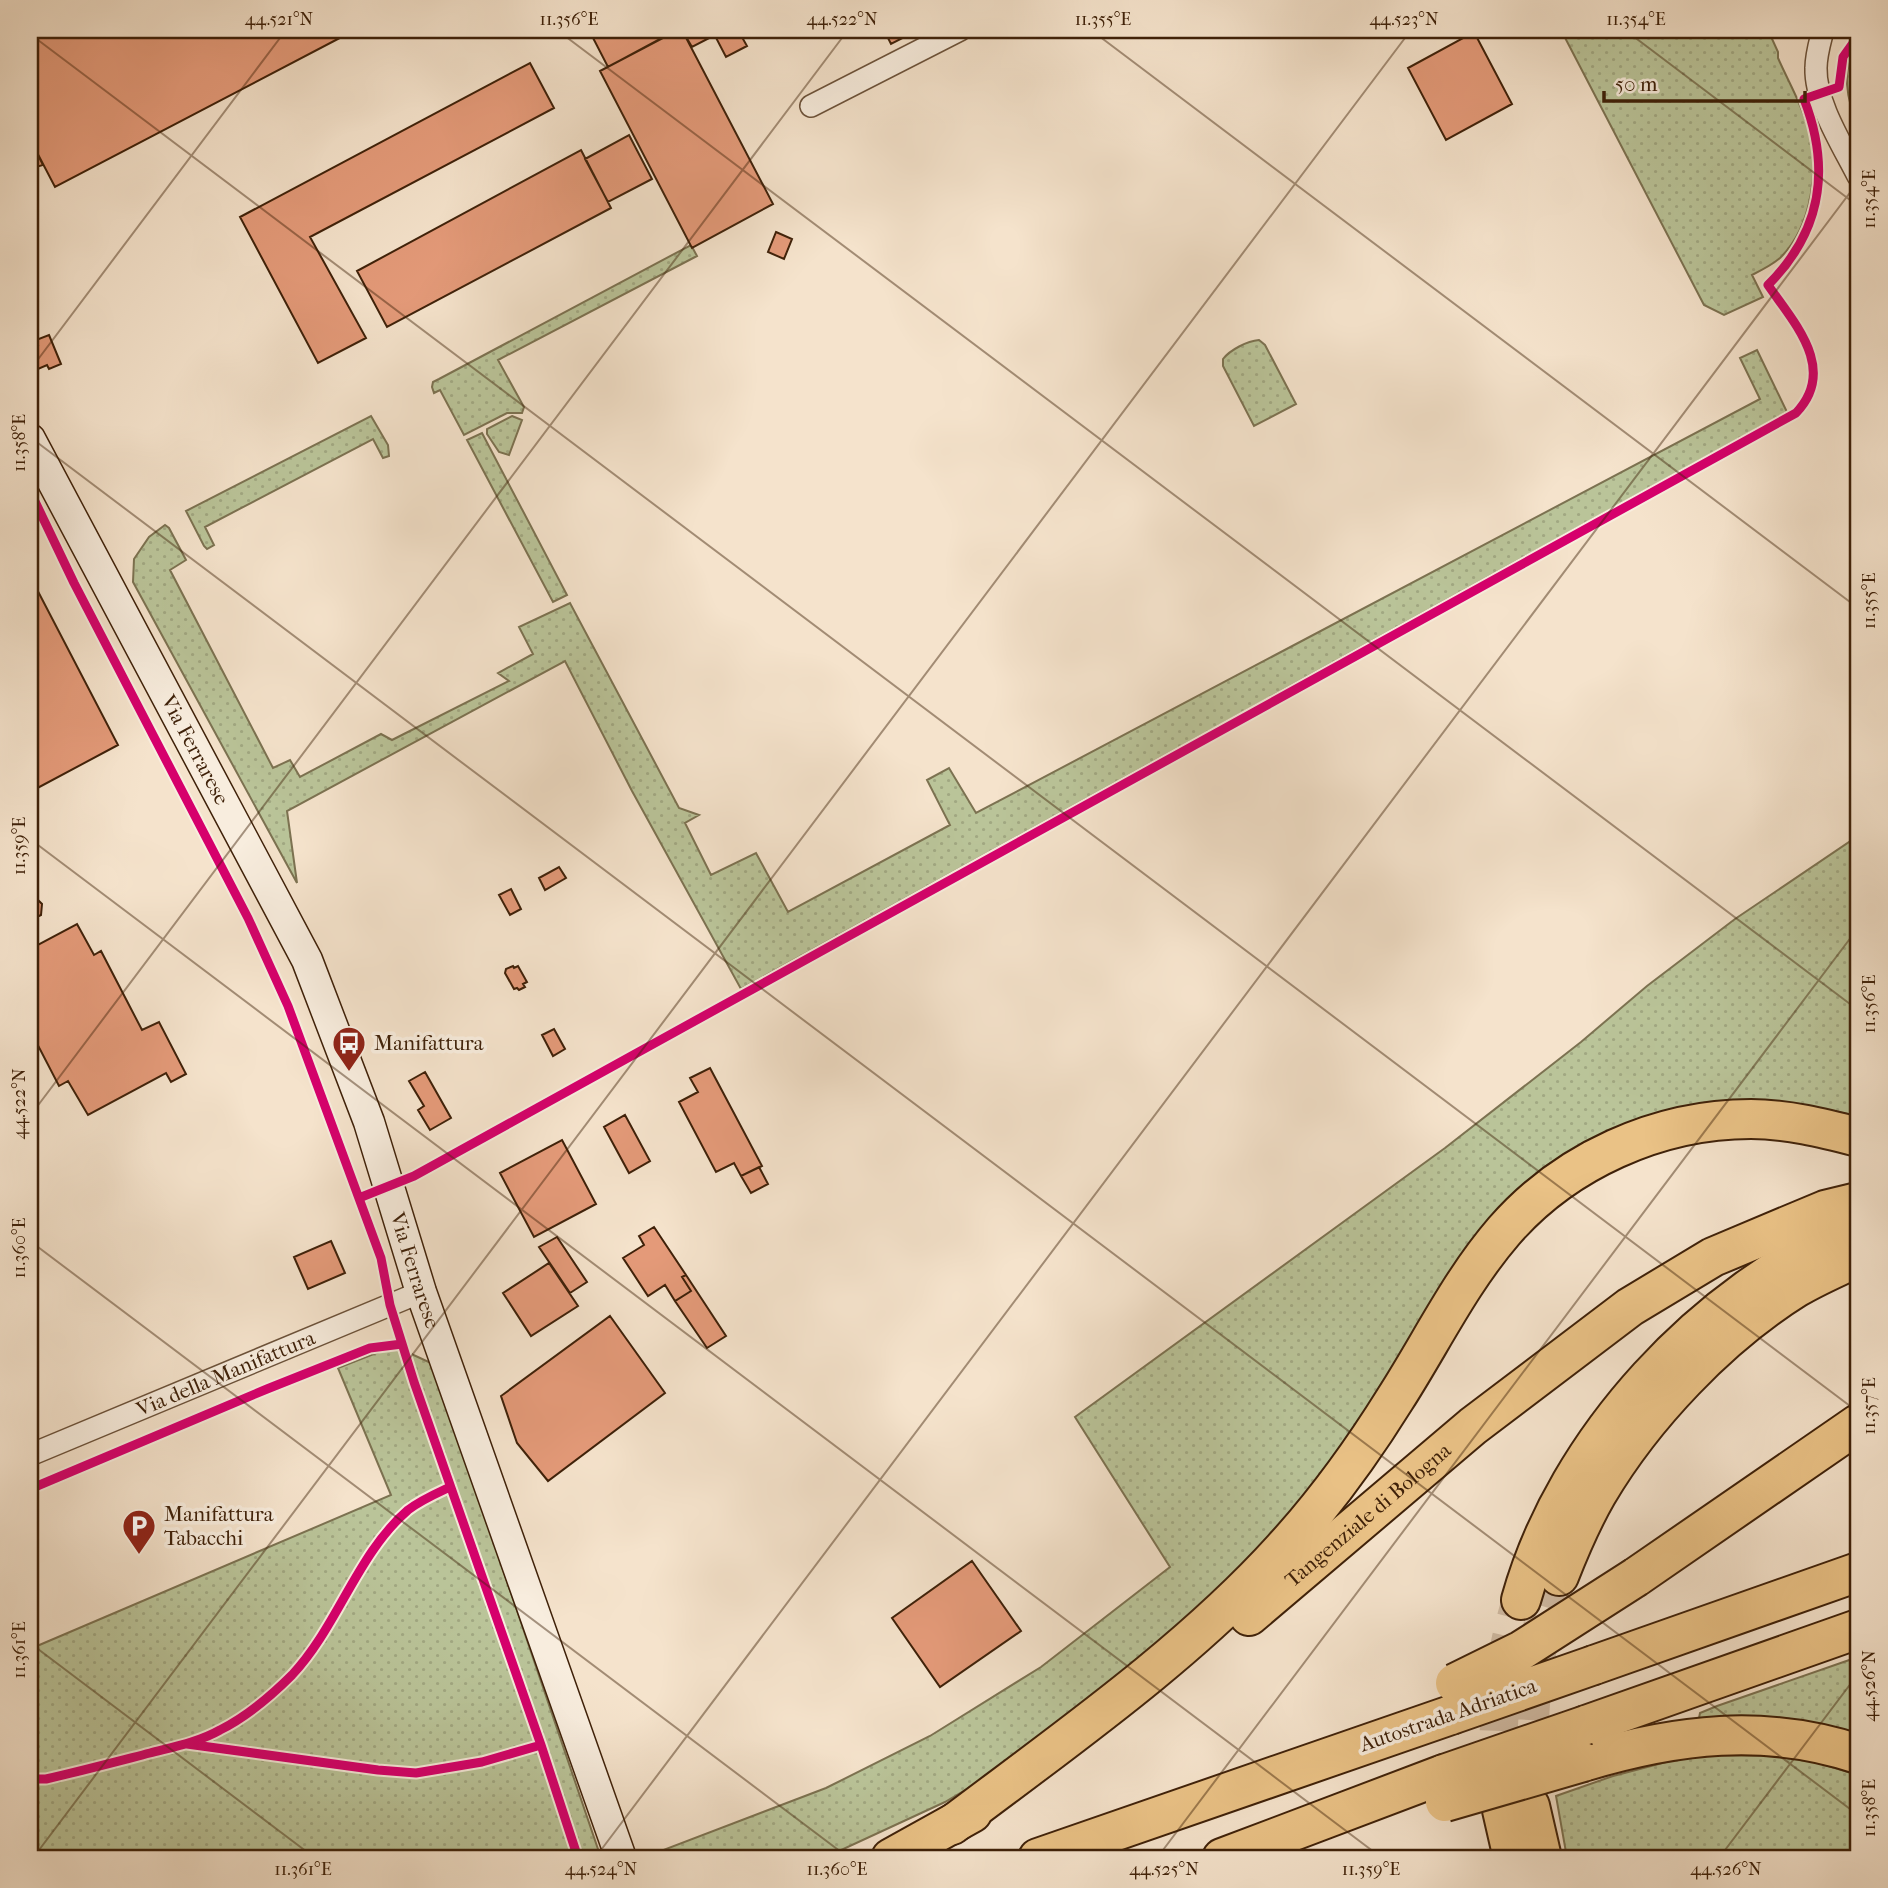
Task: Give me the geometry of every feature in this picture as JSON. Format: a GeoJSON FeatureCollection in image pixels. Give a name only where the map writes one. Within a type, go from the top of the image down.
{"type":"FeatureCollection","features":[{"type":"Feature","properties":{"kind":"highway"},"geometry":{"type":"LineString","coordinates":[[952,1825],[1158,1665],[1246,1588],[1282,1550],[1341,1478],[1396,1398],[1440,1322],[1479,1265],[1503,1232],[1531,1202],[1571,1172],[1614,1149],[1658,1132],[1704,1122],[1752,1119],[1804,1124],[1858,1136]]}},
{"type":"Feature","properties":{"kind":"highway","name":"Tangenziale di Bologna"},"geometry":{"type":"LineString","coordinates":[[891,1858],[1059,1762],[1188,1667],[1473,1426],[1630,1307],[1713,1257],[1825,1210],[1858,1202]]}},
{"type":"Feature","properties":{"kind":"highway"},"geometry":{"type":"LineString","coordinates":[[1521,1600],[1546,1530],[1570,1485],[1609,1427],[1646,1379],[1721,1307],[1786,1263],[1858,1227]]}},
{"type":"Feature","properties":{"kind":"highway"},"geometry":{"type":"LineString","coordinates":[[1559,1576],[1596,1495],[1623,1454],[1687,1378],[1730,1337],[1796,1288],[1858,1257]]}},
{"type":"Feature","properties":{"kind":"highway"},"geometry":{"type":"LineString","coordinates":[[1453,1699],[1858,1424]]}},
{"type":"Feature","properties":{"kind":"highway","name":"Autostrada Adriatica"},"geometry":{"type":"LineString","coordinates":[[1038,1858],[1187,1806],[1453,1699],[1594,1665],[1858,1572]]}},
{"type":"Feature","properties":{"kind":"highway"},"geometry":{"type":"LineString","coordinates":[[1222,1858],[1585,1744],[1858,1629]]}},
{"type":"Feature","properties":{"kind":"highway"},"geometry":{"type":"LineString","coordinates":[[1585,1744],[1733,1734],[1786,1737],[1858,1754]]}},
{"type":"Feature","properties":{"kind":"highway"},"geometry":{"type":"LineString","coordinates":[[1242,1858],[1444,1788]]}},
{"type":"Feature","properties":{"kind":"highway"},"geometry":{"type":"LineString","coordinates":[[1513,1858],[1516,1808],[1542,1858]]}},
{"type":"Feature","properties":{"kind":"main road","name":"Via Ferrarese"},"geometry":{"type":"LineString","coordinates":[[30,439],[307,960],[369,1122],[421,1292],[621,1858]]}},
{"type":"Feature","properties":{"kind":"street"},"geometry":{"type":"LineString","coordinates":[[811,106],[960,30]]}},
{"type":"Feature","properties":{"kind":"street"},"geometry":{"type":"LineString","coordinates":[[1823,30],[1816,63],[1818,85],[1826,110],[1858,176]]}},
{"type":"Feature","properties":{"kind":"street","name":"Via della Manifattura"},"geometry":{"type":"LineString","coordinates":[[30,1455],[421,1292]]}},
{"type":"Feature","properties":{"kind":"green space"},"geometry":{"type":"Polygon","coordinates":[[[1561,30],[1768,30],[1808,127],[1812,143],[1813,178],[1806,214],[1791,245],[1780,258],[1752,275],[1763,297],[1724,315],[1704,305],[1561,30]]]}},
{"type":"Feature","properties":{"kind":"green space"},"geometry":{"type":"Polygon","coordinates":[[[1858,46],[1858,125],[1848,95],[1847,74],[1852,55],[1858,46]]]}},
{"type":"Feature","properties":{"kind":"green space"},"geometry":{"type":"Polygon","coordinates":[[[691,245],[697,256],[498,360],[524,407],[522,413],[507,413],[464,435],[440,390],[434,393],[433,382],[691,245]]]}},
{"type":"Feature","properties":{"kind":"green space"},"geometry":{"type":"Polygon","coordinates":[[[1259,340],[1265,345],[1296,404],[1254,426],[1223,366],[1223,359],[1239,346],[1259,340]]]}},
{"type":"Feature","properties":{"kind":"green space"},"geometry":{"type":"Polygon","coordinates":[[[1757,350],[1787,412],[741,989],[632,791],[565,661],[287,811],[297,883],[133,582],[134,559],[149,537],[165,525],[186,560],[170,570],[273,768],[290,760],[300,777],[381,734],[392,740],[509,681],[498,673],[533,654],[519,627],[570,603],[679,808],[699,815],[685,823],[711,875],[756,853],[788,912],[950,825],[927,780],[949,768],[976,813],[1760,399],[1740,358],[1757,350]]]}},
{"type":"Feature","properties":{"kind":"green space"},"geometry":{"type":"Polygon","coordinates":[[[371,416],[388,445],[389,456],[383,458],[373,439],[205,527],[214,545],[207,549],[204,546],[186,511],[371,416]]]}},
{"type":"Feature","properties":{"kind":"green space"},"geometry":{"type":"Polygon","coordinates":[[[512,416],[522,420],[509,455],[499,452],[487,434],[487,429],[512,416]]]}},
{"type":"Feature","properties":{"kind":"green space"},"geometry":{"type":"Polygon","coordinates":[[[482,433],[567,595],[553,602],[467,440],[482,433]]]}},
{"type":"Feature","properties":{"kind":"green space"},"geometry":{"type":"Polygon","coordinates":[[[1858,836],[1858,1116],[1791,1103],[1614,1141],[1405,1363],[1249,1573],[1023,1756],[945,1802],[824,1858],[660,1858],[658,1852],[826,1788],[930,1736],[1041,1667],[1170,1567],[1075,1417],[1445,1148],[1735,919],[1858,836]]]}},
{"type":"Feature","properties":{"kind":"green space"},"geometry":{"type":"Polygon","coordinates":[[[394,1346],[431,1363],[441,1387],[601,1858],[30,1858],[30,1649],[391,1495],[338,1368],[394,1346]]]}},
{"type":"Feature","properties":{"kind":"green space"},"geometry":{"type":"Polygon","coordinates":[[[1858,1657],[1858,1737],[1701,1721],[1699,1718],[1700,1713],[1717,1706],[1858,1657]]]}},
{"type":"Feature","properties":{"kind":"green space"},"geometry":{"type":"Polygon","coordinates":[[[1693,1755],[1795,1756],[1858,1775],[1858,1858],[1567,1858],[1556,1796],[1613,1776],[1693,1755]]]}},
{"type":"Feature","properties":{"kind":"building"},"geometry":{"type":"Polygon","coordinates":[[[30,30],[355,30],[55,187],[30,139],[30,30]]]}},
{"type":"Feature","properties":{"kind":"building"},"geometry":{"type":"Polygon","coordinates":[[[600,30],[675,31],[608,67],[591,34],[600,30]]]}},
{"type":"Feature","properties":{"kind":"building"},"geometry":{"type":"Polygon","coordinates":[[[682,30],[712,30],[715,35],[692,47],[682,30]]]}},
{"type":"Feature","properties":{"kind":"building"},"geometry":{"type":"Polygon","coordinates":[[[682,30],[773,204],[692,248],[600,71],[682,30]]]}},
{"type":"Feature","properties":{"kind":"building"},"geometry":{"type":"Polygon","coordinates":[[[712,30],[738,30],[747,46],[726,57],[712,30]]]}},
{"type":"Feature","properties":{"kind":"building"},"geometry":{"type":"Polygon","coordinates":[[[884,30],[918,30],[891,44],[884,30]]]}},
{"type":"Feature","properties":{"kind":"building"},"geometry":{"type":"Polygon","coordinates":[[[1474,32],[1512,104],[1446,140],[1408,68],[1474,32]]]}},
{"type":"Feature","properties":{"kind":"building"},"geometry":{"type":"Polygon","coordinates":[[[530,63],[554,108],[310,237],[366,338],[318,363],[240,217],[530,63]]]}},
{"type":"Feature","properties":{"kind":"building"},"geometry":{"type":"Polygon","coordinates":[[[629,135],[652,179],[608,202],[585,159],[629,135]]]}},
{"type":"Feature","properties":{"kind":"building"},"geometry":{"type":"Polygon","coordinates":[[[30,139],[43,165],[30,169],[30,139]]]}},
{"type":"Feature","properties":{"kind":"building"},"geometry":{"type":"Polygon","coordinates":[[[581,150],[611,208],[387,327],[357,271],[581,150]]]}},
{"type":"Feature","properties":{"kind":"building"},"geometry":{"type":"Polygon","coordinates":[[[776,232],[792,239],[784,259],[768,252],[776,232]]]}},
{"type":"Feature","properties":{"kind":"building"},"geometry":{"type":"Polygon","coordinates":[[[49,335],[61,364],[49,369],[47,365],[31,372],[30,349],[38,345],[36,340],[49,335]]]}},
{"type":"Feature","properties":{"kind":"building"},"geometry":{"type":"Polygon","coordinates":[[[30,576],[118,745],[30,792],[30,576]]]}},
{"type":"Feature","properties":{"kind":"building"},"geometry":{"type":"Polygon","coordinates":[[[559,867],[566,878],[545,890],[539,878],[559,867]]]}},
{"type":"Feature","properties":{"kind":"building"},"geometry":{"type":"Polygon","coordinates":[[[511,889],[521,909],[510,915],[499,895],[511,889]]]}},
{"type":"Feature","properties":{"kind":"building"},"geometry":{"type":"Polygon","coordinates":[[[30,899],[37,899],[42,904],[41,915],[35,918],[30,917],[30,899]]]}},
{"type":"Feature","properties":{"kind":"building"},"geometry":{"type":"Polygon","coordinates":[[[77,924],[94,955],[101,951],[142,1030],[159,1022],[186,1074],[171,1082],[166,1073],[88,1115],[68,1081],[59,1086],[30,1030],[30,949],[77,924]]]}},
{"type":"Feature","properties":{"kind":"building"},"geometry":{"type":"Polygon","coordinates":[[[518,966],[527,982],[523,984],[525,987],[519,990],[514,989],[505,973],[506,969],[518,966]]]}},
{"type":"Feature","properties":{"kind":"building"},"geometry":{"type":"Polygon","coordinates":[[[554,1029],[565,1049],[553,1056],[542,1035],[554,1029]]]}},
{"type":"Feature","properties":{"kind":"building"},"geometry":{"type":"Polygon","coordinates":[[[710,1068],[762,1166],[741,1176],[734,1163],[716,1172],[679,1102],[698,1092],[690,1078],[710,1068]]]}},
{"type":"Feature","properties":{"kind":"building"},"geometry":{"type":"Polygon","coordinates":[[[425,1072],[451,1118],[430,1130],[418,1110],[424,1106],[409,1081],[425,1072]]]}},
{"type":"Feature","properties":{"kind":"building"},"geometry":{"type":"Polygon","coordinates":[[[625,1115],[650,1161],[629,1173],[604,1127],[625,1115]]]}},
{"type":"Feature","properties":{"kind":"building"},"geometry":{"type":"Polygon","coordinates":[[[562,1140],[596,1204],[534,1237],[500,1173],[562,1140]]]}},
{"type":"Feature","properties":{"kind":"building"},"geometry":{"type":"Polygon","coordinates":[[[759,1167],[768,1184],[751,1193],[741,1176],[759,1167]]]}},
{"type":"Feature","properties":{"kind":"building"},"geometry":{"type":"Polygon","coordinates":[[[654,1227],[686,1275],[682,1277],[691,1291],[675,1301],[665,1285],[648,1296],[623,1258],[644,1245],[639,1236],[654,1227]]]}},
{"type":"Feature","properties":{"kind":"building"},"geometry":{"type":"Polygon","coordinates":[[[557,1237],[587,1282],[570,1293],[539,1247],[557,1237]]]}},
{"type":"Feature","properties":{"kind":"building"},"geometry":{"type":"Polygon","coordinates":[[[331,1241],[345,1273],[308,1289],[294,1257],[331,1241]]]}},
{"type":"Feature","properties":{"kind":"building"},"geometry":{"type":"Polygon","coordinates":[[[549,1263],[578,1306],[531,1336],[503,1293],[549,1263]]]}},
{"type":"Feature","properties":{"kind":"building"},"geometry":{"type":"Polygon","coordinates":[[[686,1275],[726,1336],[707,1348],[675,1301],[691,1291],[682,1277],[686,1275]]]}},
{"type":"Feature","properties":{"kind":"building"},"geometry":{"type":"Polygon","coordinates":[[[610,1316],[665,1393],[548,1481],[517,1443],[501,1396],[610,1316]]]}},
{"type":"Feature","properties":{"kind":"building"},"geometry":{"type":"Polygon","coordinates":[[[972,1561],[1021,1631],[940,1687],[892,1618],[972,1561]]]}},
{"type":"Feature","properties":{"kind":"tunnel"},"geometry":{"type":"LineString","coordinates":[[1529,1777],[1534,1674],[1543,1623],[1559,1576]]}},
{"type":"Feature","properties":{"kind":"tunnel"},"geometry":{"type":"LineString","coordinates":[[1500,1788],[1499,1716],[1509,1647],[1521,1600]]}},
{"type":"Feature","properties":{"kind":"cycle path"},"geometry":{"type":"LineString","coordinates":[[359,1198],[414,1176],[1796,413],[1808,396],[1813,380],[1812,363],[1808,347],[1799,331],[1768,285],[1800,243],[1816,198],[1819,174],[1817,150],[1804,99],[1839,87],[1843,57],[1858,36]]}},
{"type":"Feature","properties":{"kind":"cycle path"},"geometry":{"type":"LineString","coordinates":[[30,491],[74,583],[248,918],[288,1006],[381,1258],[390,1305],[414,1382],[578,1858]]}},
{"type":"Feature","properties":{"kind":"cycle path"},"geometry":{"type":"LineString","coordinates":[[30,1489],[370,1348],[402,1344]]}},
{"type":"Feature","properties":{"kind":"cycle path"},"geometry":{"type":"LineString","coordinates":[[30,1779],[46,1779],[186,1744],[230,1725],[249,1712],[284,1683],[308,1656],[375,1547],[390,1528],[413,1506],[450,1487]]}},
{"type":"Feature","properties":{"kind":"cycle path"},"geometry":{"type":"LineString","coordinates":[[187,1744],[416,1773],[482,1762],[541,1745]]}},
{"type":"Feature","properties":{"kind":"place","name":"Manifattura"},"geometry":{"type":"Point","coordinates":[349,1073]}},
{"type":"Feature","properties":{"kind":"place","name":"Manifattura Tabacchi"},"geometry":{"type":"Point","coordinates":[139,1556]}}]}
